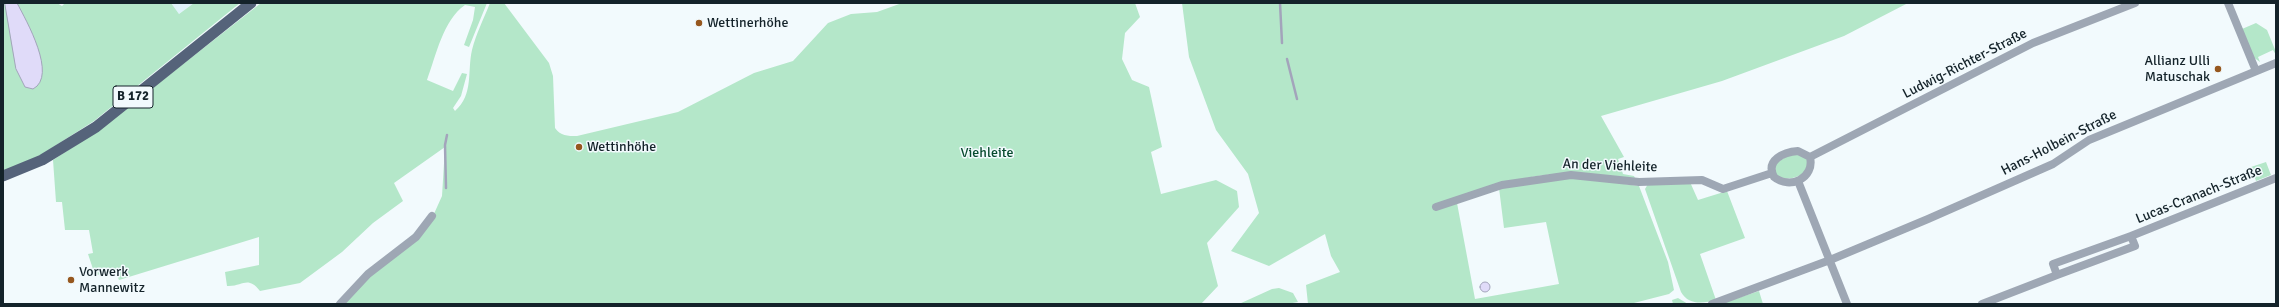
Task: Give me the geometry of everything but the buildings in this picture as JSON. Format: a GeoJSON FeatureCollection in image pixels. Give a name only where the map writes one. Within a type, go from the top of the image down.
{"type":"FeatureCollection","features":[{"type":"Feature","properties":{"kind":"main road","name":"B 172"},"geometry":{"type":"LineString","coordinates":[[3,176],[42,160],[96,127],[251,3]]}},
{"type":"Feature","properties":{"kind":"street","name":"Ludwig-Richter-Straße"},"geometry":{"type":"LineString","coordinates":[[1810,157],[2033,43],[2135,3]]}},
{"type":"Feature","properties":{"kind":"street"},"geometry":{"type":"LineString","coordinates":[[2228,3],[2256,71]]}},
{"type":"Feature","properties":{"kind":"street","name":"Hans-Holbein-Straße"},"geometry":{"type":"LineString","coordinates":[[1830,260],[2053,164],[2089,140],[2276,63]]}},
{"type":"Feature","properties":{"kind":"street"},"geometry":{"type":"LineString","coordinates":[[1798,151],[1810,157],[1811,170],[1798,181],[1782,181],[1774,177],[1772,173],[1772,164],[1786,152],[1798,151]]}},
{"type":"Feature","properties":{"kind":"street","name":"An der Viehleite"},"geometry":{"type":"LineString","coordinates":[[1436,207],[1502,185],[1571,175],[1639,182],[1698,180],[1723,189],[1772,173]]}},
{"type":"Feature","properties":{"kind":"street","name":"Lucas-Cranach-Straße"},"geometry":{"type":"LineString","coordinates":[[1982,304],[2057,275],[2053,264],[2131,236],[2276,178]]}},
{"type":"Feature","properties":{"kind":"street"},"geometry":{"type":"LineString","coordinates":[[1798,181],[1847,304]]}},
{"type":"Feature","properties":{"kind":"street"},"geometry":{"type":"LineString","coordinates":[[340,304],[368,274],[416,237],[432,216]]}},
{"type":"Feature","properties":{"kind":"street"},"geometry":{"type":"LineString","coordinates":[[1712,304],[1830,260]]}},
{"type":"Feature","properties":{"kind":"shaded area"},"geometry":{"type":"Polygon","coordinates":[[[5,3],[17,3],[33,34],[38,48],[42,72],[40,82],[33,89],[25,87],[16,69],[5,3]]]}},
{"type":"Feature","properties":{"kind":"shaded area"},"geometry":{"type":"Polygon","coordinates":[[[171,3],[194,3],[179,14],[171,3]]]}},
{"type":"Feature","properties":{"kind":"shaded area"},"geometry":{"type":"Polygon","coordinates":[[[1483,282],[1487,282],[1490,287],[1487,292],[1483,292],[1480,289],[1480,285],[1483,282]]]}},
{"type":"Feature","properties":{"kind":"green space"},"geometry":{"type":"Polygon","coordinates":[[[3,3],[57,3],[62,6],[65,3],[171,3],[179,14],[194,3],[240,3],[94,121],[39,156],[3,171],[3,3]]]}},
{"type":"Feature","properties":{"kind":"green space","name":"Viehleite"},"geometry":{"type":"Polygon","coordinates":[[[261,3],[487,3],[469,47],[464,45],[473,20],[475,7],[465,5],[457,12],[441,39],[427,80],[453,91],[462,73],[467,74],[461,96],[453,108],[455,111],[465,97],[469,82],[472,50],[490,3],[504,3],[549,63],[553,76],[555,128],[564,135],[577,136],[678,112],[754,73],[793,61],[828,23],[851,14],[877,12],[902,3],[1135,3],[1140,17],[1125,33],[1122,59],[1132,80],[1149,87],[1162,147],[1151,152],[1161,194],[1216,180],[1237,191],[1239,207],[1207,243],[1218,286],[1201,304],[344,304],[369,275],[433,216],[442,196],[445,147],[394,183],[403,201],[373,223],[342,252],[300,283],[260,291],[256,286],[248,283],[227,286],[225,272],[259,265],[259,237],[119,280],[116,272],[95,275],[88,254],[93,253],[89,230],[65,230],[62,202],[56,202],[53,160],[99,130],[261,3]]]}},
{"type":"Feature","properties":{"kind":"green space"},"geometry":{"type":"Polygon","coordinates":[[[1182,3],[1908,3],[1844,36],[1722,81],[1601,116],[1624,157],[1618,159],[1623,174],[1634,176],[1635,178],[1580,174],[1553,174],[1526,178],[1509,183],[1457,203],[1475,299],[1559,284],[1546,222],[1504,228],[1499,188],[1571,177],[1639,186],[1668,262],[1674,290],[1669,294],[1630,304],[1308,304],[1306,285],[1340,272],[1331,256],[1325,234],[1269,266],[1231,251],[1259,213],[1248,174],[1216,130],[1189,57],[1182,3]]]}},
{"type":"Feature","properties":{"kind":"green space"},"geometry":{"type":"Polygon","coordinates":[[[2256,23],[2267,30],[2276,52],[2276,55],[2273,50],[2258,57],[2260,62],[2253,57],[2242,29],[2256,23]]]}},
{"type":"Feature","properties":{"kind":"green space"},"geometry":{"type":"Polygon","coordinates":[[[1792,153],[1808,158],[1809,169],[1794,178],[1776,176],[1775,164],[1792,153]]]}},
{"type":"Feature","properties":{"kind":"green space"},"geometry":{"type":"Polygon","coordinates":[[[2266,162],[2271,175],[2256,181],[2251,167],[2266,162]]]}},
{"type":"Feature","properties":{"kind":"green space"},"geometry":{"type":"Polygon","coordinates":[[[1690,182],[1698,200],[1727,191],[1745,238],[1700,254],[1716,300],[1707,302],[1688,300],[1681,292],[1645,189],[1648,184],[1690,182]]]}},
{"type":"Feature","properties":{"kind":"green space"},"geometry":{"type":"Polygon","coordinates":[[[1279,288],[1293,293],[1298,302],[1287,304],[1239,304],[1272,289],[1279,288]]]}},
{"type":"Feature","properties":{"kind":"green space"},"geometry":{"type":"Polygon","coordinates":[[[1759,291],[1763,304],[1720,304],[1759,291]]]}},
{"type":"Feature","properties":{"kind":"green space"},"geometry":{"type":"Polygon","coordinates":[[[1678,298],[1688,304],[1673,304],[1672,300],[1678,298]]]}},
{"type":"Feature","properties":{"kind":"waterway"},"geometry":{"type":"LineString","coordinates":[[1280,3],[1282,43]]}},
{"type":"Feature","properties":{"kind":"waterway"},"geometry":{"type":"LineString","coordinates":[[1287,59],[1297,99]]}},
{"type":"Feature","properties":{"kind":"waterway"},"geometry":{"type":"LineString","coordinates":[[446,188],[445,145],[447,135]]}},
{"type":"Feature","properties":{"kind":"place","name":"Wettinerhöhe"},"geometry":{"type":"Point","coordinates":[699,23]}},
{"type":"Feature","properties":{"kind":"place","name":"Allianz Ulli Matuschak"},"geometry":{"type":"Point","coordinates":[2218,69]}},
{"type":"Feature","properties":{"kind":"place","name":"Wettinhöhe"},"geometry":{"type":"Point","coordinates":[579,147]}},
{"type":"Feature","properties":{"kind":"place","name":"Vorwerk Mannewitz"},"geometry":{"type":"Point","coordinates":[71,280]}}]}
